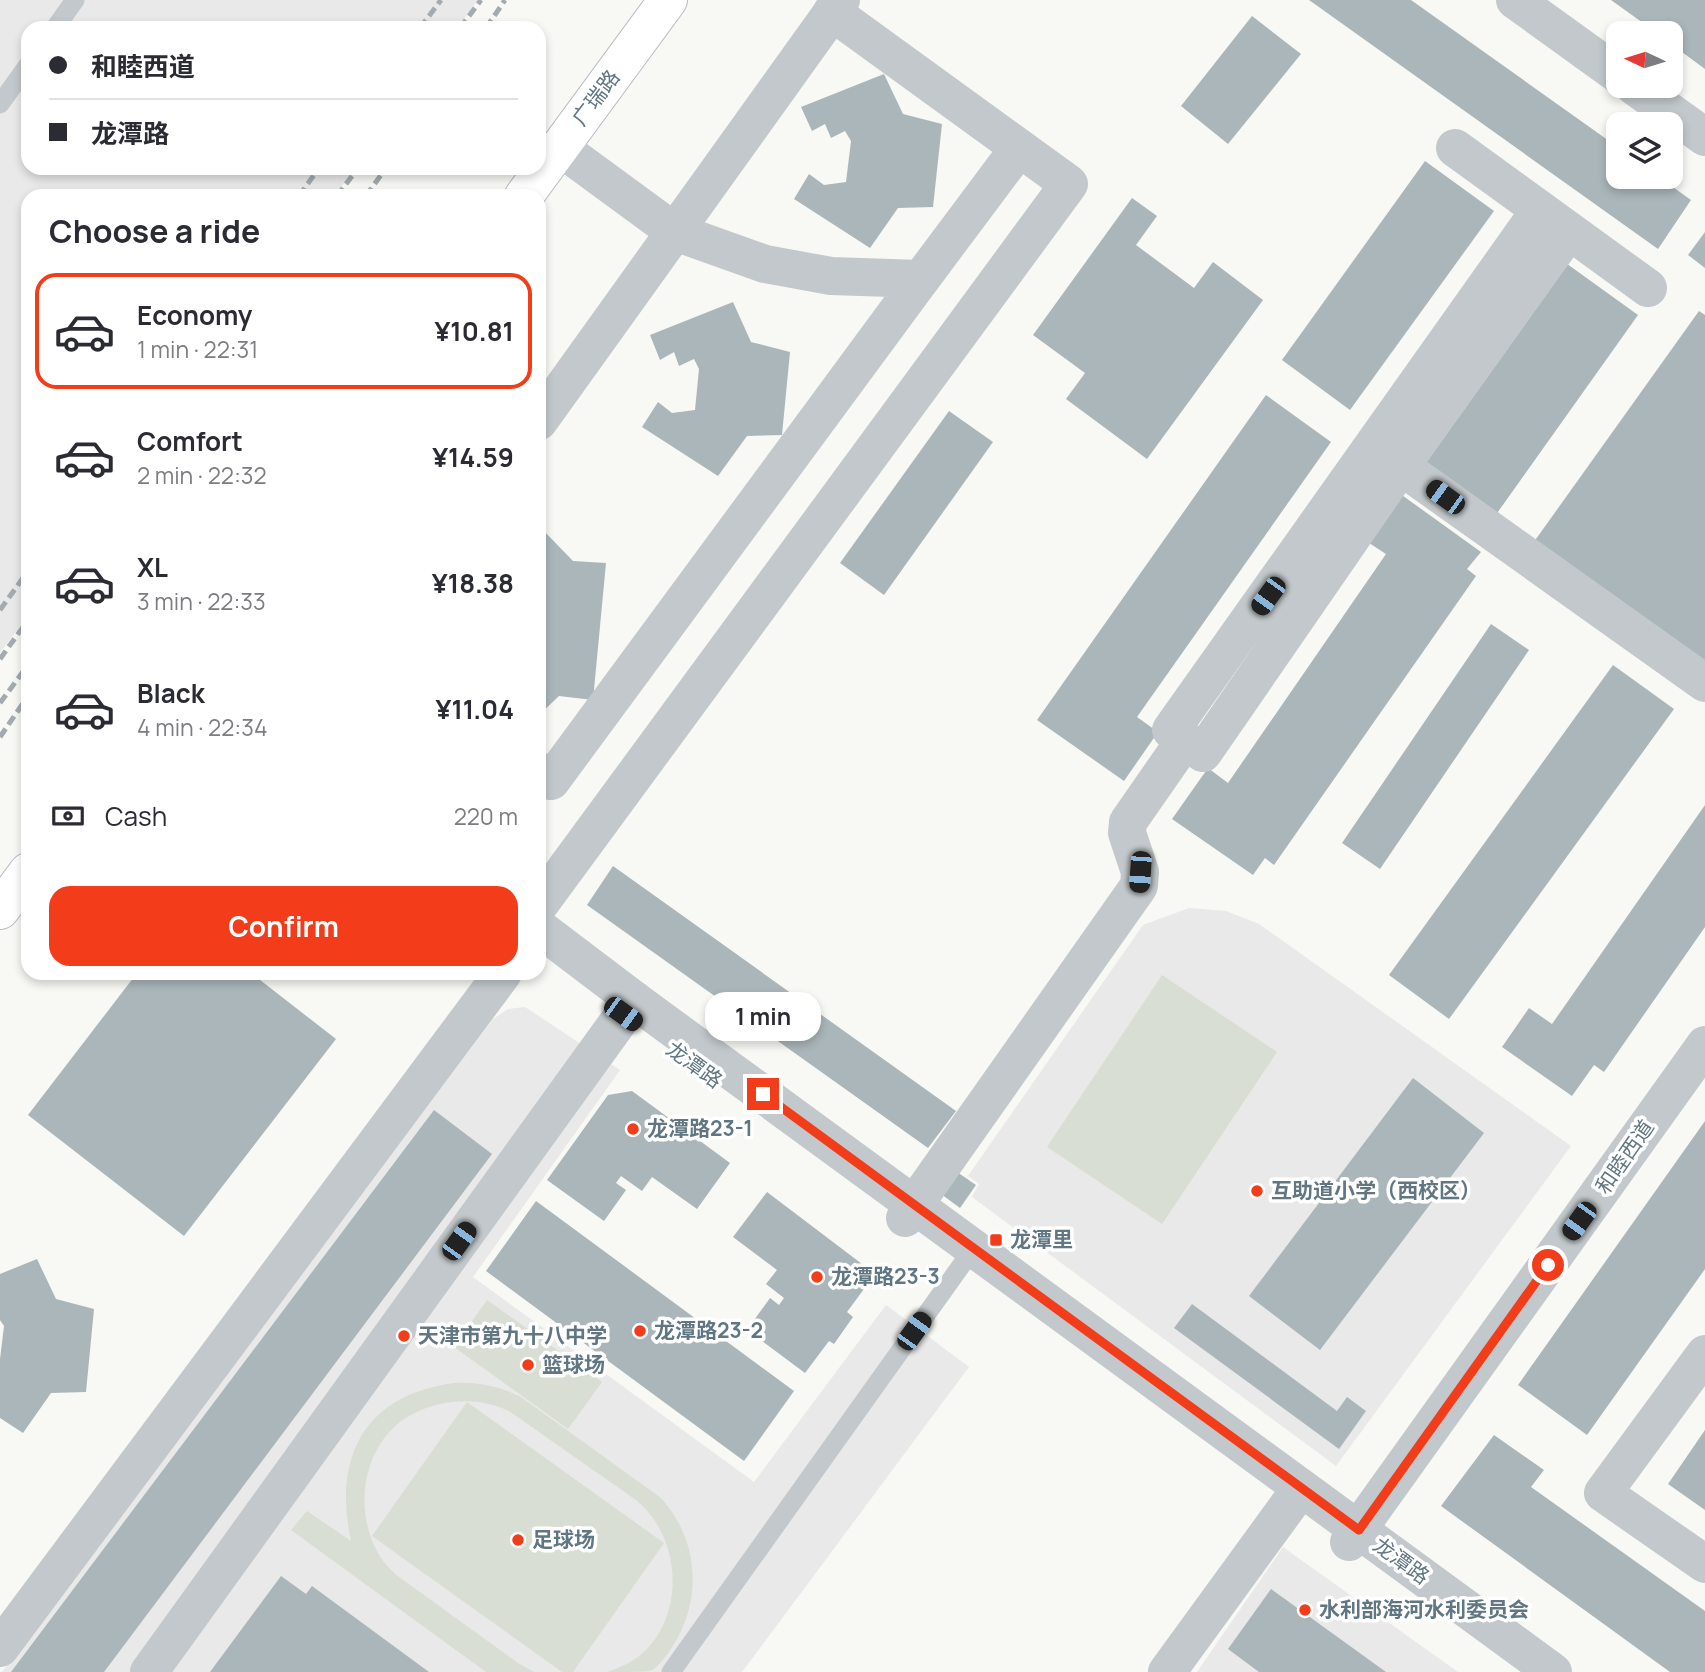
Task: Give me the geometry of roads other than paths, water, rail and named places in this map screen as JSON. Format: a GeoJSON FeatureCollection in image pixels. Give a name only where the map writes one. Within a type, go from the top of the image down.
{"type":"FeatureCollection","features":[{"type":"Feature","properties":{"kind":"main road","name":"广瑞路"},"geometry":{"type":"LineString","coordinates":[[546,165],[668,0]]}},
{"type":"Feature","properties":{"kind":"main road"},"geometry":{"type":"LineString","coordinates":[[0,910],[21,882]]}},
{"type":"Feature","properties":{"kind":"street"},"geometry":{"type":"LineString","coordinates":[[1515,0],[1606,66]]}},
{"type":"Feature","properties":{"kind":"street"},"geometry":{"type":"LineString","coordinates":[[546,411],[837,6],[1069,184],[546,895]]}},
{"type":"Feature","properties":{"kind":"street"},"geometry":{"type":"LineString","coordinates":[[1651,98],[1705,137]]}},
{"type":"Feature","properties":{"kind":"street"},"geometry":{"type":"LineString","coordinates":[[559,147],[675,232],[765,264],[817,274],[921,279]]}},
{"type":"Feature","properties":{"kind":"street"},"geometry":{"type":"LineString","coordinates":[[546,777],[551,781],[1019,148]]}},
{"type":"Feature","properties":{"kind":"street"},"geometry":{"type":"LineString","coordinates":[[1455,148],[1648,288]]}},
{"type":"Feature","properties":{"kind":"street"},"geometry":{"type":"LineString","coordinates":[[909,1211],[1139,886],[1140,872],[1127,833],[1128,822],[1185,740],[1203,753],[1387,457],[1555,220]]}},
{"type":"Feature","properties":{"kind":"street"},"geometry":{"type":"LineString","coordinates":[[1387,457],[1705,683]]}},
{"type":"Feature","properties":{"kind":"street","name":"龙潭路"},"geometry":{"type":"LineString","coordinates":[[546,934],[629,1007]]}},
{"type":"Feature","properties":{"kind":"street","name":"龙潭路"},"geometry":{"type":"LineString","coordinates":[[546,956],[629,1007],[1354,1536],[1553,1672]]}},
{"type":"Feature","properties":{"kind":"street"},"geometry":{"type":"LineString","coordinates":[[0,1613],[479,980]]}},
{"type":"Feature","properties":{"kind":"street"},"geometry":{"type":"LineString","coordinates":[[0,1648],[498,980]]}},
{"type":"Feature","properties":{"kind":"street"},"geometry":{"type":"LineString","coordinates":[[149,1672],[629,1007]]}},
{"type":"Feature","properties":{"kind":"street","name":"和睦西道"},"geometry":{"type":"LineString","coordinates":[[1354,1536],[1705,1045]]}},
{"type":"Feature","properties":{"kind":"street"},"geometry":{"type":"LineString","coordinates":[[1705,1354],[1603,1493],[1705,1564]]}},
{"type":"Feature","properties":{"kind":"street"},"geometry":{"type":"LineString","coordinates":[[1167,1672],[1296,1494]]}},
{"type":"Feature","properties":{"kind":"street","name":"龙潭路"},"geometry":{"type":"LineString","coordinates":[[1354,1536],[1528,1672]]}},
{"type":"Feature","properties":{"kind":"lane"},"geometry":{"type":"LineString","coordinates":[[59,21],[75,0]]}},
{"type":"Feature","properties":{"kind":"lane"},"geometry":{"type":"LineString","coordinates":[[0,104],[21,75]]}},
{"type":"Feature","properties":{"kind":"lane"},"geometry":{"type":"LineString","coordinates":[[671,1672],[969,1256]]}},
{"type":"Feature","properties":{"kind":"railway"},"geometry":{"type":"LineString","coordinates":[[425,21],[441,0]]}},
{"type":"Feature","properties":{"kind":"railway"},"geometry":{"type":"LineString","coordinates":[[465,21],[481,0]]}},
{"type":"Feature","properties":{"kind":"railway"},"geometry":{"type":"LineString","coordinates":[[491,21],[505,0]]}},
{"type":"Feature","properties":{"kind":"railway"},"geometry":{"type":"LineString","coordinates":[[304,189],[314,175]]}},
{"type":"Feature","properties":{"kind":"railway"},"geometry":{"type":"LineString","coordinates":[[342,189],[353,175]]}},
{"type":"Feature","properties":{"kind":"railway"},"geometry":{"type":"LineString","coordinates":[[371,189],[381,175]]}},
{"type":"Feature","properties":{"kind":"railway"},"geometry":{"type":"LineString","coordinates":[[0,610],[21,581]]}},
{"type":"Feature","properties":{"kind":"railway"},"geometry":{"type":"LineString","coordinates":[[0,659],[21,630]]}},
{"type":"Feature","properties":{"kind":"railway"},"geometry":{"type":"LineString","coordinates":[[0,703],[21,674]]}},
{"type":"Feature","properties":{"kind":"railway"},"geometry":{"type":"LineString","coordinates":[[0,737],[21,706]]}},
{"type":"Feature","properties":{"kind":"place","name":"龙潭路23-1"},"geometry":{"type":"Point","coordinates":[633,1129]}},
{"type":"Feature","properties":{"kind":"place","name":"互助道小学（西校区）"},"geometry":{"type":"Point","coordinates":[1257,1191]}},
{"type":"Feature","properties":{"kind":"place","name":"龙潭里"},"geometry":{"type":"Point","coordinates":[996,1240]}},
{"type":"Feature","properties":{"kind":"place","name":"龙潭路23-3"},"geometry":{"type":"Point","coordinates":[817,1277]}},
{"type":"Feature","properties":{"kind":"place","name":"龙潭路23-2"},"geometry":{"type":"Point","coordinates":[640,1331]}},
{"type":"Feature","properties":{"kind":"place","name":"天津市第九十八中学"},"geometry":{"type":"Point","coordinates":[404,1336]}},
{"type":"Feature","properties":{"kind":"place","name":"篮球场"},"geometry":{"type":"Point","coordinates":[528,1365]}},
{"type":"Feature","properties":{"kind":"place","name":"足球场"},"geometry":{"type":"Point","coordinates":[518,1540]}},
{"type":"Feature","properties":{"kind":"place","name":"水利部海河水利委员会"},"geometry":{"type":"Point","coordinates":[1305,1610]}}]}
